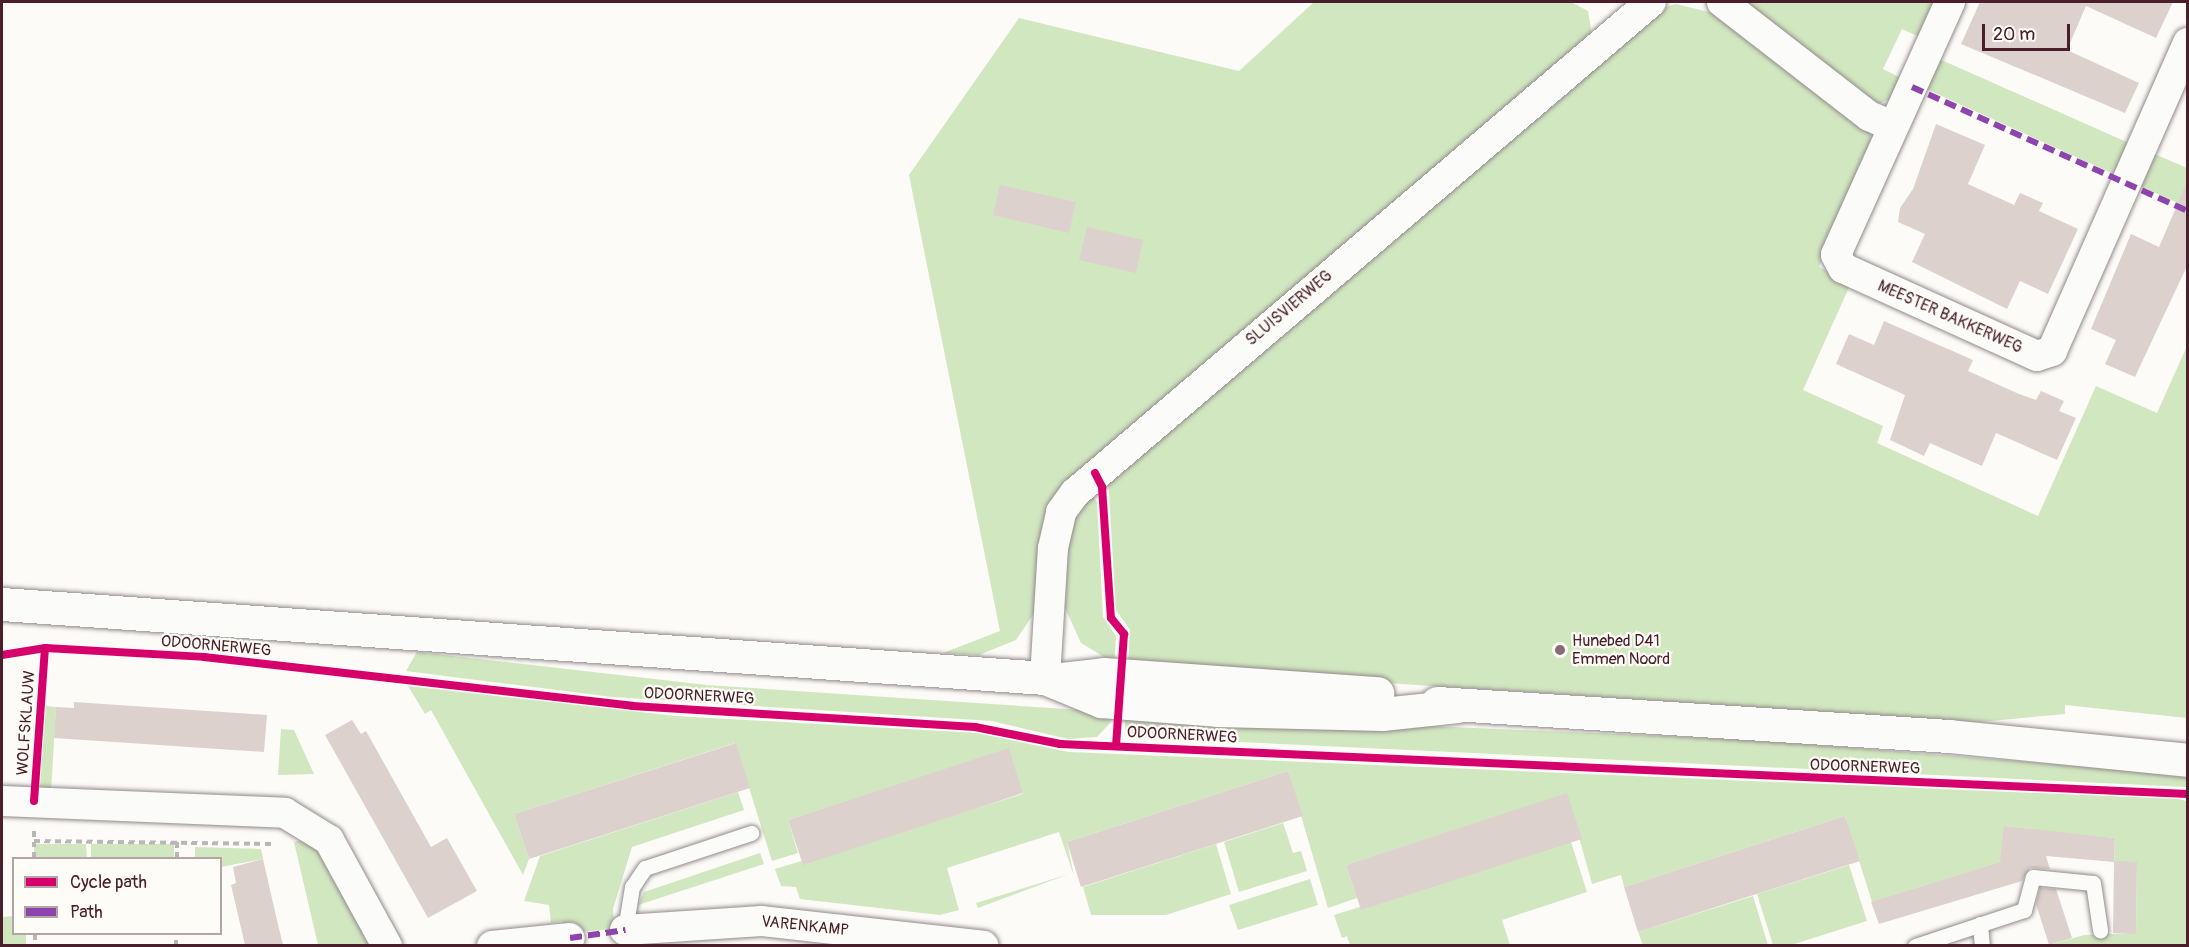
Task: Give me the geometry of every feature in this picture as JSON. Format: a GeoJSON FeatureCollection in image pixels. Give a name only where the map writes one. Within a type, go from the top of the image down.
{"type":"FeatureCollection","features":[{"type":"Feature","properties":{"kind":"main road","name":"ODOORNERWEG"},"geometry":{"type":"LineString","coordinates":[[2,604],[1049,679],[1101,701],[1217,710],[1382,714],[1458,706],[2186,756]]}},
{"type":"Feature","properties":{"kind":"street","name":"SLUISVIERWEG"},"geometry":{"type":"LineString","coordinates":[[1049,679],[1053,548],[1061,512],[1075,493],[1651,2]]}},
{"type":"Feature","properties":{"kind":"street"},"geometry":{"type":"LineString","coordinates":[[1722,2],[1869,116],[1893,126]]}},
{"type":"Feature","properties":{"kind":"street","name":"MEESTER BAKKERWEG"},"geometry":{"type":"LineString","coordinates":[[1950,2],[1836,255],[1843,268],[2037,356],[2052,351],[2187,43]]}},
{"type":"Feature","properties":{"kind":"street","name":"WOLFSKLAUW"},"geometry":{"type":"LineString","coordinates":[[2,801],[265,809],[301,820],[325,836],[346,865],[387,945]]}},
{"type":"Feature","properties":{"kind":"street","name":"VARENKAMP"},"geometry":{"type":"LineString","coordinates":[[640,933],[762,921],[984,945]]}},
{"type":"Feature","properties":{"kind":"street"},"geometry":{"type":"LineString","coordinates":[[492,945],[570,938]]}},
{"type":"Feature","properties":{"kind":"lane"},"geometry":{"type":"LineString","coordinates":[[640,933],[632,887],[645,868],[750,833]]}},
{"type":"Feature","properties":{"kind":"lane"},"geometry":{"type":"LineString","coordinates":[[1915,945],[2024,910],[2033,877],[2093,883],[2100,930]]}},
{"type":"Feature","properties":{"kind":"lane"},"geometry":{"type":"LineString","coordinates":[[1980,924],[1982,945]]}},
{"type":"Feature","properties":{"kind":"path"},"geometry":{"type":"LineString","coordinates":[[34,841],[261,846],[325,836]]}},
{"type":"Feature","properties":{"kind":"green space"},"geometry":{"type":"Polygon","coordinates":[[[1314,2],[1571,2],[1588,11],[1592,35],[1102,450],[1039,606],[1016,640],[979,655],[943,653],[1000,631],[909,175],[1019,18],[1239,71],[1314,2]]]}},
{"type":"Feature","properties":{"kind":"green space"},"geometry":{"type":"Polygon","coordinates":[[[1736,2],[1940,2],[1922,38],[1902,29],[1883,69],[1903,79],[1891,99],[1878,104],[1736,2]]]}},
{"type":"Feature","properties":{"kind":"green space"},"geometry":{"type":"Polygon","coordinates":[[[1676,4],[1717,14],[1870,132],[1871,150],[1819,267],[1851,283],[1803,390],[1883,426],[1877,443],[2038,516],[2096,386],[2157,413],[2187,346],[2187,718],[2065,705],[2065,714],[1979,722],[1128,666],[1130,630],[1116,610],[1108,477],[1658,9],[1676,4]]]}},
{"type":"Feature","properties":{"kind":"green space"},"geometry":{"type":"Polygon","coordinates":[[[1937,58],[2129,143],[2116,175],[1924,88],[1937,58]]]}},
{"type":"Feature","properties":{"kind":"green space"},"geometry":{"type":"Polygon","coordinates":[[[2150,152],[2187,168],[2187,207],[2135,184],[2150,152]]]}},
{"type":"Feature","properties":{"kind":"green space"},"geometry":{"type":"Polygon","coordinates":[[[1091,493],[1097,502],[1103,617],[1116,636],[1114,663],[1081,643],[1065,608],[1070,525],[1091,493]]]}},
{"type":"Feature","properties":{"kind":"green space"},"geometry":{"type":"Polygon","coordinates":[[[417,652],[707,685],[1111,712],[1110,723],[1097,737],[1068,739],[992,721],[612,697],[406,671],[417,652]]]}},
{"type":"Feature","properties":{"kind":"green space"},"geometry":{"type":"Polygon","coordinates":[[[408,686],[676,716],[976,733],[1069,752],[2178,799],[2187,801],[2187,945],[2049,945],[2084,935],[2136,933],[2137,862],[2114,862],[2115,838],[2045,832],[2029,844],[2030,829],[2004,826],[2007,860],[1872,902],[1845,816],[1624,887],[1621,875],[1592,884],[1567,794],[1346,865],[1357,898],[1328,908],[1288,771],[1067,842],[1074,876],[1059,832],[947,868],[959,910],[940,915],[800,899],[796,887],[781,886],[775,869],[1023,794],[1009,749],[788,820],[798,853],[772,861],[735,743],[514,814],[529,859],[523,875],[431,710],[425,714],[408,686]]]}},
{"type":"Feature","properties":{"kind":"green space"},"geometry":{"type":"Polygon","coordinates":[[[46,706],[56,707],[51,793],[40,786],[46,706]]]}},
{"type":"Feature","properties":{"kind":"green space"},"geometry":{"type":"Polygon","coordinates":[[[1125,713],[1757,740],[2187,775],[2187,787],[1134,737],[1125,730],[1125,713]]]}},
{"type":"Feature","properties":{"kind":"green space"},"geometry":{"type":"Polygon","coordinates":[[[281,729],[294,730],[314,774],[278,775],[281,729]]]}},
{"type":"Feature","properties":{"kind":"green space"},"geometry":{"type":"Polygon","coordinates":[[[738,792],[744,810],[632,847],[613,909],[614,929],[570,933],[561,921],[551,923],[549,905],[524,901],[540,856],[738,792]]]}},
{"type":"Feature","properties":{"kind":"green space"},"geometry":{"type":"Polygon","coordinates":[[[1283,823],[1293,853],[1301,851],[1307,871],[1239,892],[1224,842],[1283,823]]]}},
{"type":"Feature","properties":{"kind":"green space"},"geometry":{"type":"Polygon","coordinates":[[[314,838],[374,945],[318,945],[294,842],[314,838]]]}},
{"type":"Feature","properties":{"kind":"green space"},"geometry":{"type":"Polygon","coordinates":[[[1571,842],[1587,892],[1502,920],[1510,945],[1350,945],[1347,936],[1342,938],[1334,915],[1571,842]]]}},
{"type":"Feature","properties":{"kind":"green space"},"geometry":{"type":"Polygon","coordinates":[[[34,844],[86,844],[87,857],[34,857],[34,844]]]}},
{"type":"Feature","properties":{"kind":"green space"},"geometry":{"type":"Polygon","coordinates":[[[91,844],[174,844],[174,857],[91,857],[91,844]]]}},
{"type":"Feature","properties":{"kind":"green space"},"geometry":{"type":"Polygon","coordinates":[[[1216,844],[1231,894],[1166,915],[1091,915],[1083,887],[1216,844]]]}},
{"type":"Feature","properties":{"kind":"green space"},"geometry":{"type":"Polygon","coordinates":[[[195,847],[261,849],[263,859],[222,867],[222,857],[195,857],[195,847]]]}},
{"type":"Feature","properties":{"kind":"green space"},"geometry":{"type":"Polygon","coordinates":[[[760,853],[764,864],[638,905],[644,892],[760,853]]]}},
{"type":"Feature","properties":{"kind":"green space"},"geometry":{"type":"Polygon","coordinates":[[[1849,865],[1867,921],[1791,945],[1773,945],[1757,894],[1849,865]]]}},
{"type":"Feature","properties":{"kind":"green space"},"geometry":{"type":"Polygon","coordinates":[[[1069,874],[978,908],[976,903],[1069,874]]]}},
{"type":"Feature","properties":{"kind":"green space"},"geometry":{"type":"Polygon","coordinates":[[[1310,879],[1318,905],[1238,930],[1229,905],[1310,879]]]}},
{"type":"Feature","properties":{"kind":"green space"},"geometry":{"type":"Polygon","coordinates":[[[1753,896],[1768,945],[1643,945],[1638,932],[1753,896]]]}},
{"type":"Feature","properties":{"kind":"green space"},"geometry":{"type":"Polygon","coordinates":[[[12,916],[12,935],[26,935],[26,945],[2,945],[2,917],[12,916]]]}},
{"type":"Feature","properties":{"kind":"building"},"geometry":{"type":"Polygon","coordinates":[[[1980,2],[2173,2],[2156,38],[2086,6],[2067,50],[2139,83],[2125,113],[1961,44],[1980,2]]]}},
{"type":"Feature","properties":{"kind":"building"},"geometry":{"type":"Polygon","coordinates":[[[1936,124],[1985,145],[1968,184],[2014,205],[2020,193],[2043,203],[2039,211],[2078,229],[2048,294],[2020,281],[2007,309],[1912,262],[1925,234],[1898,222],[1900,208],[1913,189],[1936,124]]]}},
{"type":"Feature","properties":{"kind":"building"},"geometry":{"type":"Polygon","coordinates":[[[2187,182],[2187,266],[2135,377],[2105,364],[2116,340],[2091,329],[2131,234],[2159,247],[2187,182]]]}},
{"type":"Feature","properties":{"kind":"building"},"geometry":{"type":"Polygon","coordinates":[[[1000,185],[1076,202],[1069,233],[993,215],[1000,185]]]}},
{"type":"Feature","properties":{"kind":"building"},"geometry":{"type":"Polygon","coordinates":[[[1087,227],[1143,240],[1136,273],[1079,260],[1087,227]]]}},
{"type":"Feature","properties":{"kind":"building"},"geometry":{"type":"Polygon","coordinates":[[[1884,321],[1973,360],[1968,371],[2019,394],[2036,400],[2041,391],[2064,401],[2059,411],[2076,418],[2057,460],[1996,433],[1982,466],[1930,443],[1924,456],[1890,440],[1905,395],[1836,364],[1849,334],[1874,345],[1884,321]]]}},
{"type":"Feature","properties":{"kind":"building"},"geometry":{"type":"Polygon","coordinates":[[[74,702],[267,715],[264,752],[54,738],[56,707],[74,708],[74,702]]]}},
{"type":"Feature","properties":{"kind":"building"},"geometry":{"type":"Polygon","coordinates":[[[352,720],[361,734],[366,731],[431,847],[447,838],[477,891],[428,918],[325,735],[352,720]]]}},
{"type":"Feature","properties":{"kind":"building"},"geometry":{"type":"Polygon","coordinates":[[[736,743],[750,788],[529,859],[514,814],[736,743]]]}},
{"type":"Feature","properties":{"kind":"building"},"geometry":{"type":"Polygon","coordinates":[[[1009,748],[1023,793],[803,865],[788,820],[1009,748]]]}},
{"type":"Feature","properties":{"kind":"building"},"geometry":{"type":"Polygon","coordinates":[[[1288,771],[1303,816],[1081,887],[1067,842],[1288,771]]]}},
{"type":"Feature","properties":{"kind":"building"},"geometry":{"type":"Polygon","coordinates":[[[1567,793],[1582,839],[1361,910],[1346,865],[1567,793]]]}},
{"type":"Feature","properties":{"kind":"building"},"geometry":{"type":"Polygon","coordinates":[[[1845,816],[1860,861],[1638,932],[1624,887],[1845,816]]]}},
{"type":"Feature","properties":{"kind":"building"},"geometry":{"type":"Polygon","coordinates":[[[2004,826],[2115,838],[2114,862],[2046,856],[2050,869],[2030,868],[2022,881],[1879,924],[1871,902],[2000,862],[2004,826]]]}},
{"type":"Feature","properties":{"kind":"building"},"geometry":{"type":"Polygon","coordinates":[[[263,859],[283,945],[245,945],[231,885],[236,883],[233,867],[263,859]]]}},
{"type":"Feature","properties":{"kind":"building"},"geometry":{"type":"Polygon","coordinates":[[[2114,861],[2137,862],[2136,934],[2113,933],[2114,861]]]}},
{"type":"Feature","properties":{"kind":"building"},"geometry":{"type":"Polygon","coordinates":[[[2040,888],[2056,889],[2072,938],[2049,945],[2036,904],[2040,888]]]}},
{"type":"Feature","properties":{"kind":"marked path"},"geometry":{"type":"LineString","coordinates":[[1912,87],[2188,211]]}},
{"type":"Feature","properties":{"kind":"marked path"},"geometry":{"type":"LineString","coordinates":[[570,938],[625,930]]}},
{"type":"Feature","properties":{"kind":"cycle path"},"geometry":{"type":"LineString","coordinates":[[1095,473],[1102,487],[1111,618],[1124,634],[1116,745]]}},
{"type":"Feature","properties":{"kind":"cycle path"},"geometry":{"type":"LineString","coordinates":[[2,655],[45,648],[204,657],[632,706],[975,727],[1060,744],[2188,794]]}},
{"type":"Feature","properties":{"kind":"cycle path"},"geometry":{"type":"LineString","coordinates":[[34,801],[45,648]]}},
{"type":"Feature","properties":{"kind":"place","name":"Hunebed D41 Emmen Noord"},"geometry":{"type":"Point","coordinates":[1560,650]}}]}
